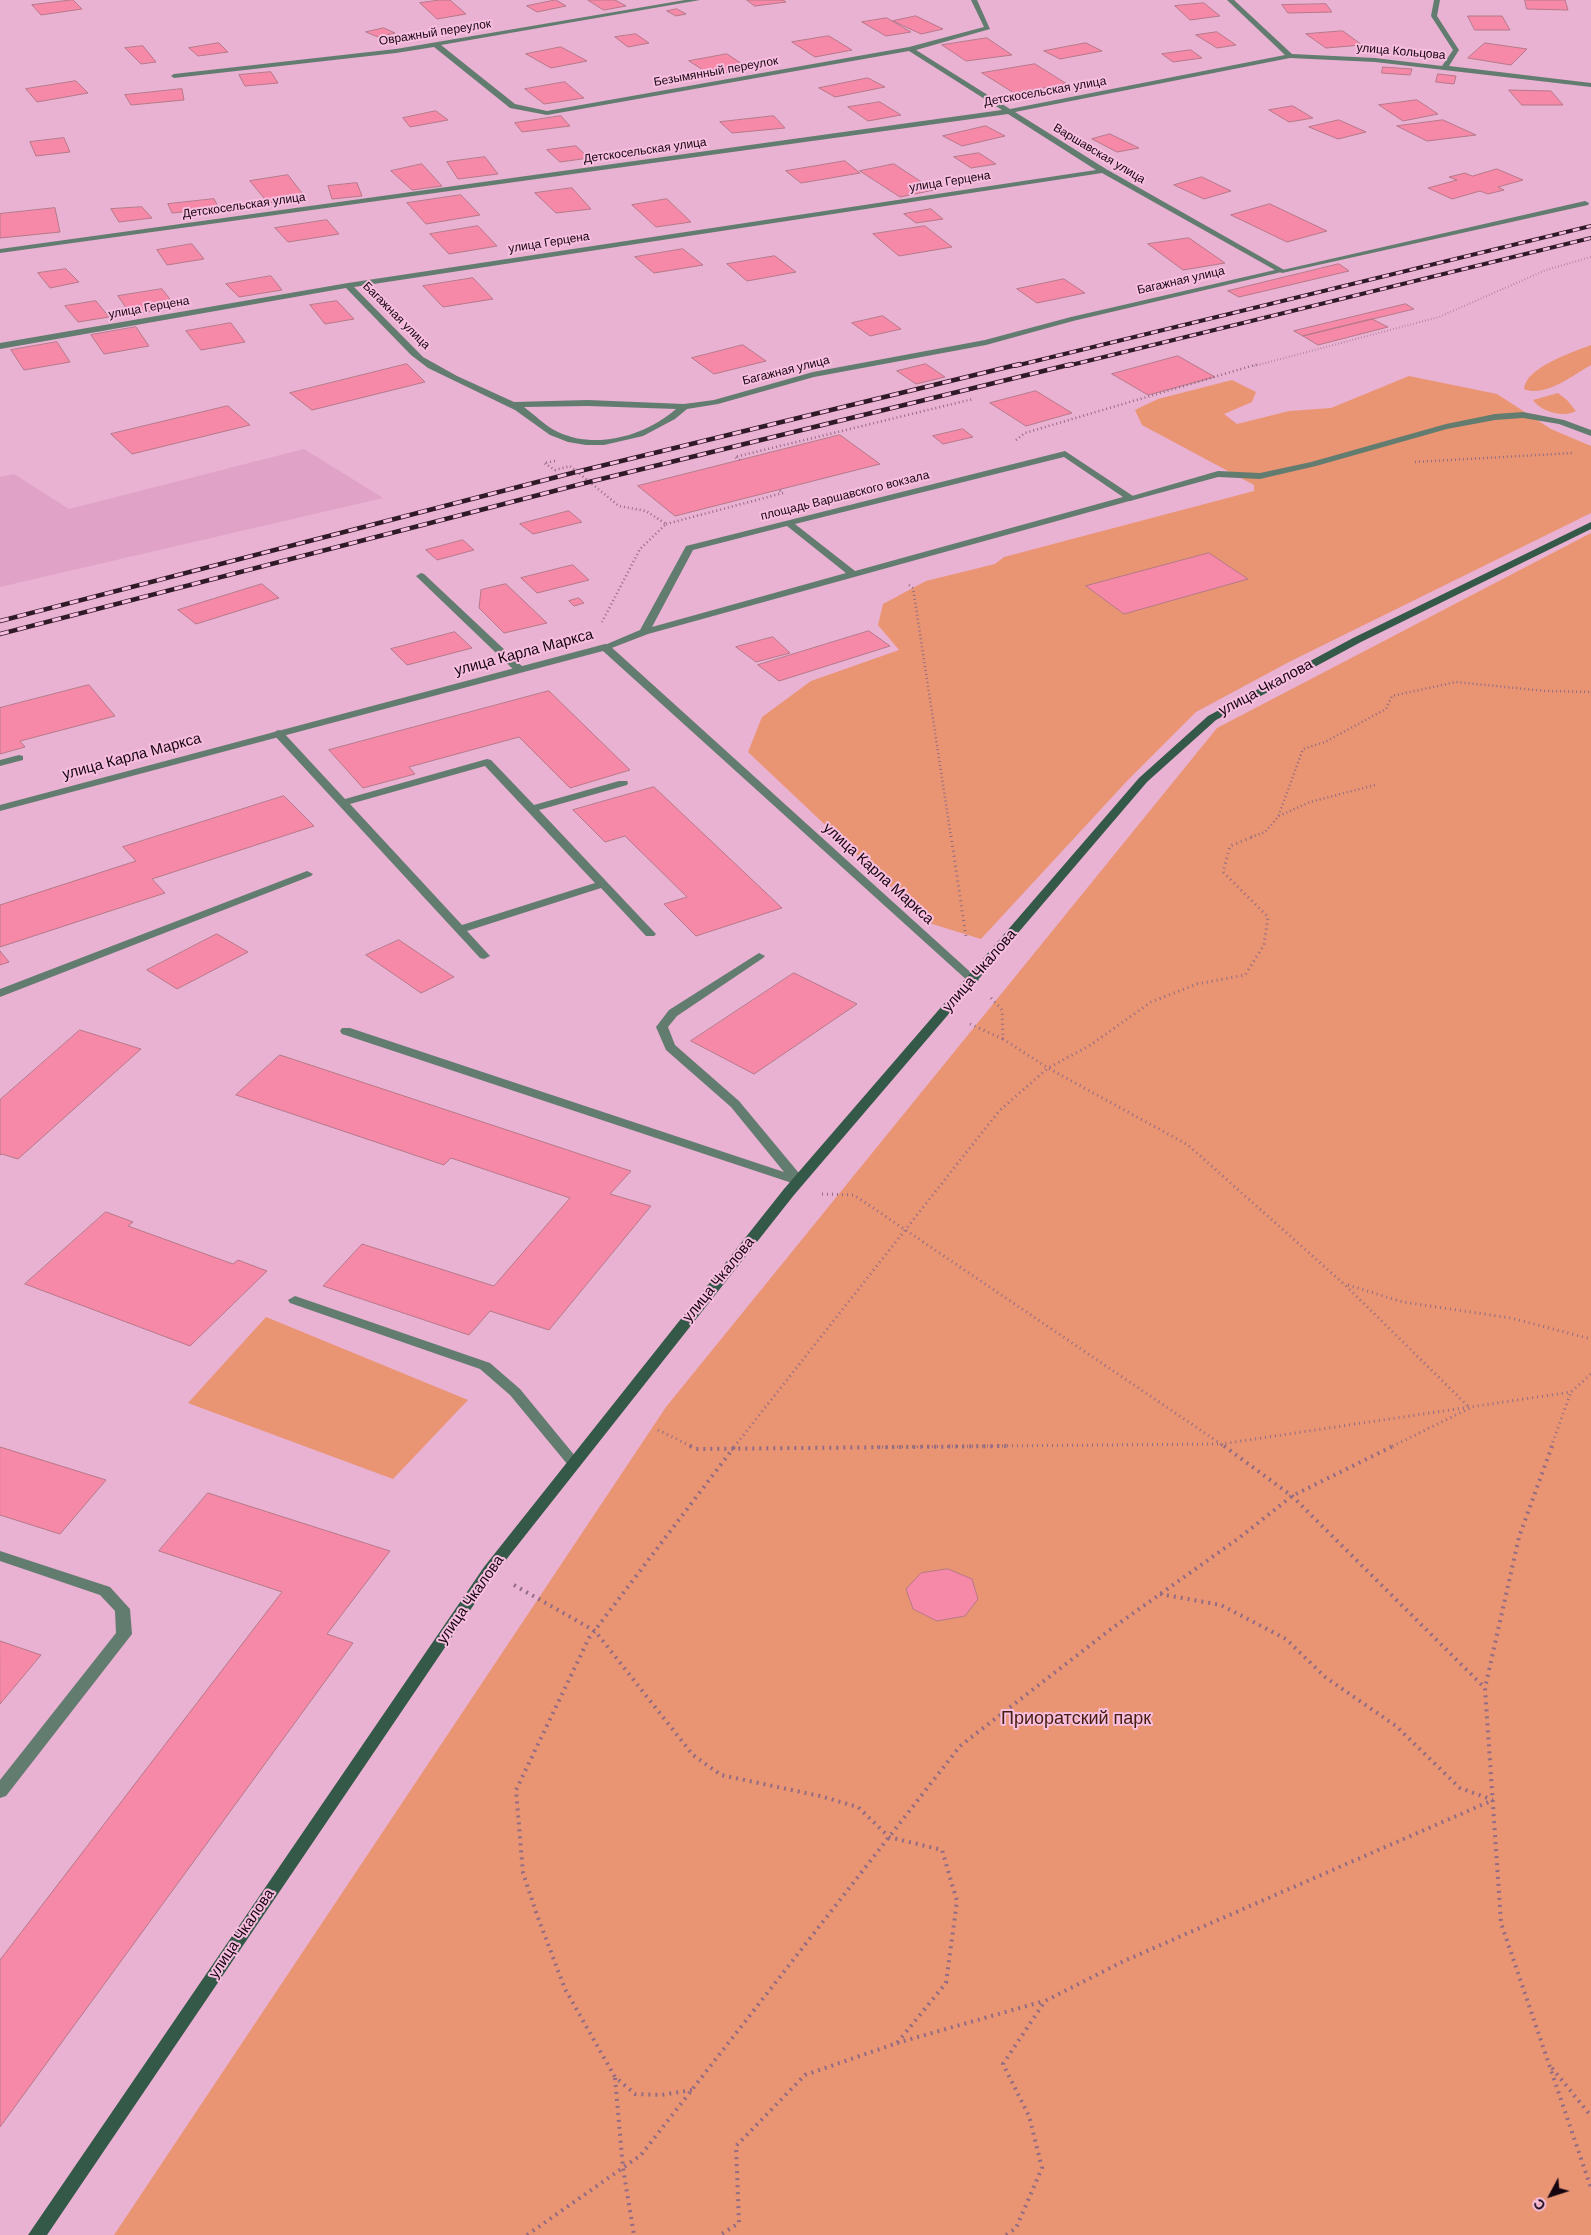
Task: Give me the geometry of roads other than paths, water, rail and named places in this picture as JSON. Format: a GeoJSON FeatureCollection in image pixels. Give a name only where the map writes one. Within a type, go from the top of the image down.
{"type":"FeatureCollection","features":[{"type":"Feature","properties":{"kind":"main road","name":"улица Чкалова"},"geometry":{"type":"LineString","coordinates":[[37,2235],[489,1571],[794,1186],[1143,780],[1212,718],[1357,640],[1591,525]]}},
{"type":"Feature","properties":{"kind":"street","name":"Овражный переулок"},"geometry":{"type":"LineString","coordinates":[[174,76],[436,45],[698,0]]}},
{"type":"Feature","properties":{"kind":"street","name":"Безымянный переулок"},"geometry":{"type":"LineString","coordinates":[[436,45],[514,106],[546,113],[910,50],[988,28],[974,0]]}},
{"type":"Feature","properties":{"kind":"street"},"geometry":{"type":"LineString","coordinates":[[974,0],[979,0]]}},
{"type":"Feature","properties":{"kind":"street"},"geometry":{"type":"LineString","coordinates":[[1230,0],[1290,56]]}},
{"type":"Feature","properties":{"kind":"street"},"geometry":{"type":"LineString","coordinates":[[1437,0],[1434,16],[1456,50],[1445,67]]}},
{"type":"Feature","properties":{"kind":"street","name":"Варшавская улица"},"geometry":{"type":"LineString","coordinates":[[910,50],[1103,171],[1282,271]]}},
{"type":"Feature","properties":{"kind":"street","name":"улица Кольцова"},"geometry":{"type":"LineString","coordinates":[[1290,56],[1330,56],[1445,67],[1591,85]]}},
{"type":"Feature","properties":{"kind":"street","name":"Детскосельская улица"},"geometry":{"type":"LineString","coordinates":[[0,251],[1007,112],[1290,56]]}},
{"type":"Feature","properties":{"kind":"street","name":"улица Герцена"},"geometry":{"type":"LineString","coordinates":[[0,346],[348,285],[1103,171]]}},
{"type":"Feature","properties":{"kind":"street","name":"Багажная улица"},"geometry":{"type":"LineString","coordinates":[[348,285],[419,358],[457,380],[512,405],[540,422],[553,433],[568,439],[589,442],[613,441],[632,437],[661,426],[684,407],[715,402],[813,375],[986,342],[1071,319],[1585,203]]}},
{"type":"Feature","properties":{"kind":"street"},"geometry":{"type":"LineString","coordinates":[[512,405],[588,404],[684,407]]}},
{"type":"Feature","properties":{"kind":"street"},"geometry":{"type":"LineString","coordinates":[[540,422],[546,411],[554,405]]}},
{"type":"Feature","properties":{"kind":"street"},"geometry":{"type":"LineString","coordinates":[[605,647],[644,632],[852,573],[1218,474],[1260,476],[1366,450],[1446,426],[1495,417],[1523,415],[1561,422],[1591,433]]}},
{"type":"Feature","properties":{"kind":"street","name":"площадь Варшавского вокзала"},"geometry":{"type":"LineString","coordinates":[[644,632],[689,548],[1065,454],[1130,498]]}},
{"type":"Feature","properties":{"kind":"street"},"geometry":{"type":"LineString","coordinates":[[788,523],[852,573]]}},
{"type":"Feature","properties":{"kind":"street"},"geometry":{"type":"LineString","coordinates":[[421,576],[520,670]]}},
{"type":"Feature","properties":{"kind":"street","name":"улица Карла Маркса"},"geometry":{"type":"LineString","coordinates":[[0,808],[605,647],[973,980]]}},
{"type":"Feature","properties":{"kind":"street"},"geometry":{"type":"LineString","coordinates":[[278,733],[484,956]]}},
{"type":"Feature","properties":{"kind":"street"},"geometry":{"type":"LineString","coordinates":[[0,763],[18,758]]}},
{"type":"Feature","properties":{"kind":"street"},"geometry":{"type":"LineString","coordinates":[[343,803],[487,762],[650,934]]}},
{"type":"Feature","properties":{"kind":"street"},"geometry":{"type":"LineString","coordinates":[[531,809],[623,783]]}},
{"type":"Feature","properties":{"kind":"street"},"geometry":{"type":"LineString","coordinates":[[0,993],[307,874]]}},
{"type":"Feature","properties":{"kind":"street"},"geometry":{"type":"LineString","coordinates":[[460,929],[603,884]]}},
{"type":"Feature","properties":{"kind":"street"},"geometry":{"type":"LineString","coordinates":[[759,956],[673,1013],[662,1027],[670,1047],[735,1104],[794,1186]]}},
{"type":"Feature","properties":{"kind":"street"},"geometry":{"type":"LineString","coordinates":[[346,1031],[794,1186]]}},
{"type":"Feature","properties":{"kind":"street"},"geometry":{"type":"LineString","coordinates":[[295,1300],[485,1366],[515,1392],[574,1462]]}},
{"type":"Feature","properties":{"kind":"street"},"geometry":{"type":"LineString","coordinates":[[0,1556],[105,1591],[122,1609],[124,1634],[0,1792]]}},
{"type":"Feature","properties":{"kind":"railway"},"geometry":{"type":"LineString","coordinates":[[1015,366],[1591,226]]}},
{"type":"Feature","properties":{"kind":"railway"},"geometry":{"type":"LineString","coordinates":[[1067,366],[1591,238]]}},
{"type":"Feature","properties":{"kind":"railway"},"geometry":{"type":"LineString","coordinates":[[0,621],[576,472],[1020,364]]}},
{"type":"Feature","properties":{"kind":"railway"},"geometry":{"type":"LineString","coordinates":[[0,634],[589,482],[1072,364]]}},
{"type":"Feature","properties":{"kind":"park label","name":"Приоратский парк"},"geometry":{"type":"Point","coordinates":[1076,1719]}}]}
